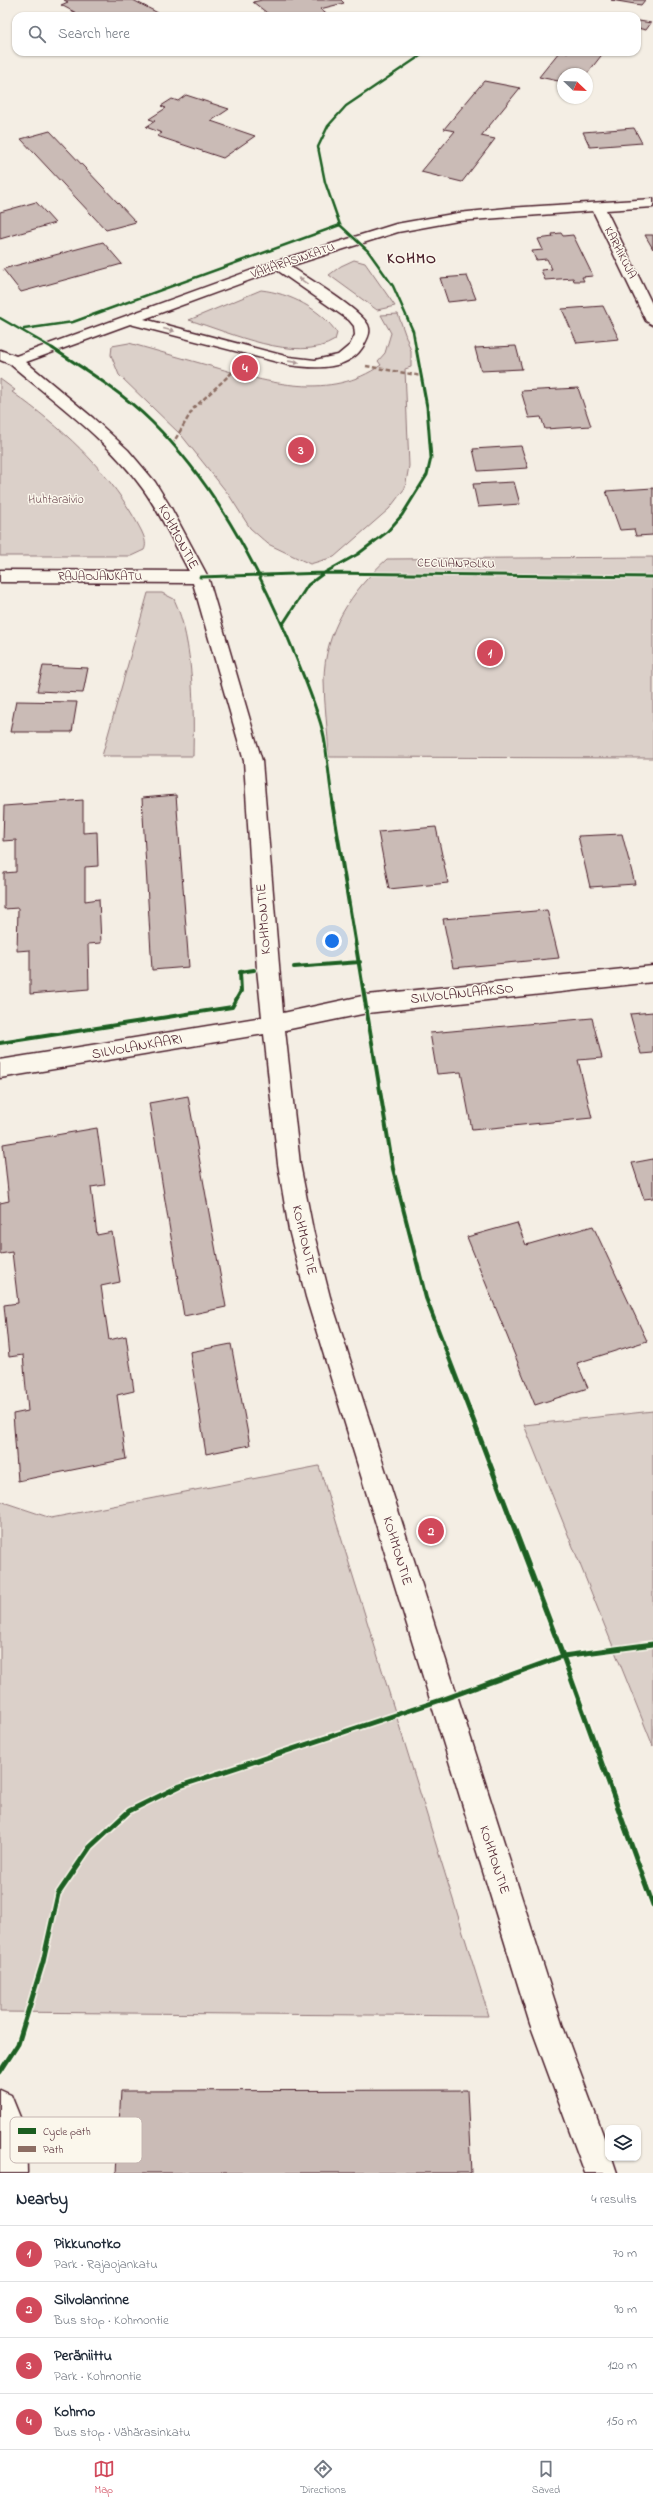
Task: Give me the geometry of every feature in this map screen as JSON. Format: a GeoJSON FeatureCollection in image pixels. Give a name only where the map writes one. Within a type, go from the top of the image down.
{"type":"FeatureCollection","features":[{"type":"Feature","properties":{"kind":"street","name":"VÄHÄRASINKATU"},"geometry":{"type":"LineString","coordinates":[[15,361],[279,265],[357,240],[427,222],[508,212],[653,203]]}},
{"type":"Feature","properties":{"kind":"street","name":"KARHIKUJA"},"geometry":{"type":"LineString","coordinates":[[597,206],[653,321]]}},
{"type":"Feature","properties":{"kind":"street"},"geometry":{"type":"LineString","coordinates":[[131,320],[289,361],[322,364],[338,361],[352,353],[362,335],[360,326],[354,317],[279,265]]}},
{"type":"Feature","properties":{"kind":"street","name":"KOHMONTIE"},"geometry":{"type":"LineString","coordinates":[[0,354],[15,361],[88,421],[122,453],[149,486],[163,508],[200,578],[253,761],[267,969],[289,1164],[301,1230],[318,1297],[546,2024],[601,2173]]}},
{"type":"Feature","properties":{"kind":"street","name":"RAJAOJANKATU"},"geometry":{"type":"LineString","coordinates":[[0,576],[200,578]]}},
{"type":"Feature","properties":{"kind":"street","name":"SILVOLANLAAKSO"},"geometry":{"type":"LineString","coordinates":[[273,1024],[367,1004],[653,974]]}},
{"type":"Feature","properties":{"kind":"street","name":"SILVOLANKAARI"},"geometry":{"type":"LineString","coordinates":[[0,1069],[273,1024]]}},
{"type":"Feature","properties":{"kind":"street"},"geometry":{"type":"LineString","coordinates":[[0,2106],[10,2132]]}},
{"type":"Feature","properties":{"kind":"street"},"geometry":{"type":"LineString","coordinates":[[11,2163],[11,2173]]}},
{"type":"Feature","properties":{"kind":"green space"},"geometry":{"type":"Polygon","coordinates":[[[354,260],[365,263],[395,306],[377,310],[329,275],[341,266],[354,260]]]}},
{"type":"Feature","properties":{"kind":"green space"},"geometry":{"type":"Polygon","coordinates":[[[261,290],[293,299],[313,310],[330,324],[337,333],[335,340],[319,347],[302,349],[283,347],[263,344],[189,320],[261,290]]]}},
{"type":"Feature","properties":{"kind":"green space"},"geometry":{"type":"Polygon","coordinates":[[[398,314],[411,351],[411,367],[405,369],[409,466],[405,488],[389,509],[334,557],[310,564],[268,544],[250,528],[229,495],[182,436],[119,375],[111,355],[112,346],[129,343],[235,373],[278,383],[299,386],[320,386],[341,383],[361,376],[381,365],[378,361],[385,353],[391,333],[381,315],[398,314]]]}},
{"type":"Feature","properties":{"kind":"green space","name":"Huhtaraivio"},"geometry":{"type":"Polygon","coordinates":[[[0,379],[15,390],[12,392],[65,434],[96,465],[123,500],[135,519],[144,538],[144,550],[131,556],[0,556],[0,379]]]}},
{"type":"Feature","properties":{"kind":"green space"},"geometry":{"type":"Polygon","coordinates":[[[653,557],[653,758],[329,757],[324,680],[325,662],[329,645],[342,613],[352,598],[362,584],[387,559],[653,557]]]}},
{"type":"Feature","properties":{"kind":"green space"},"geometry":{"type":"Polygon","coordinates":[[[148,593],[162,593],[174,599],[181,616],[189,655],[193,697],[193,756],[102,756],[148,593]]]}},
{"type":"Feature","properties":{"kind":"green space"},"geometry":{"type":"Polygon","coordinates":[[[653,1411],[653,1746],[524,1425],[653,1411]]]}},
{"type":"Feature","properties":{"kind":"green space"},"geometry":{"type":"Polygon","coordinates":[[[319,1466],[489,2016],[0,2012],[0,1501],[51,1518],[319,1466]]]}},
{"type":"Feature","properties":{"kind":"building"},"geometry":{"type":"Polygon","coordinates":[[[64,0],[133,0],[156,12],[74,12],[61,5],[68,2],[64,0]]]}},
{"type":"Feature","properties":{"kind":"building"},"geometry":{"type":"Polygon","coordinates":[[[262,0],[341,0],[344,3],[320,9],[324,12],[266,12],[253,2],[262,0]]]}},
{"type":"Feature","properties":{"kind":"building"},"geometry":{"type":"Polygon","coordinates":[[[611,0],[645,0],[641,5],[611,0]]]}},
{"type":"Feature","properties":{"kind":"building"},"geometry":{"type":"Polygon","coordinates":[[[641,21],[651,23],[646,30],[641,29],[641,21]]]}},
{"type":"Feature","properties":{"kind":"building"},"geometry":{"type":"Polygon","coordinates":[[[556,56],[601,56],[592,68],[557,68],[557,81],[539,77],[556,56]]]}},
{"type":"Feature","properties":{"kind":"building"},"geometry":{"type":"Polygon","coordinates":[[[484,81],[520,88],[481,136],[495,139],[462,182],[421,172],[455,131],[444,129],[484,81]]]}},
{"type":"Feature","properties":{"kind":"building"},"geometry":{"type":"Polygon","coordinates":[[[186,95],[229,109],[211,121],[255,136],[223,158],[157,136],[162,133],[146,127],[155,121],[149,119],[166,108],[161,106],[172,99],[178,101],[186,95]]]}},
{"type":"Feature","properties":{"kind":"building"},"geometry":{"type":"Polygon","coordinates":[[[634,128],[642,143],[590,147],[583,132],[634,128]]]}},
{"type":"Feature","properties":{"kind":"building"},"geometry":{"type":"Polygon","coordinates":[[[50,131],[136,222],[106,230],[21,139],[50,131]]]}},
{"type":"Feature","properties":{"kind":"building"},"geometry":{"type":"Polygon","coordinates":[[[36,202],[55,223],[0,239],[0,212],[36,202]]]}},
{"type":"Feature","properties":{"kind":"building"},"geometry":{"type":"Polygon","coordinates":[[[561,233],[563,236],[573,235],[593,276],[582,277],[584,281],[574,281],[573,278],[545,280],[541,270],[552,269],[547,259],[536,260],[532,251],[543,250],[538,239],[553,237],[552,234],[561,233]]]}},
{"type":"Feature","properties":{"kind":"building"},"geometry":{"type":"Polygon","coordinates":[[[645,235],[653,235],[653,249],[645,235]]]}},
{"type":"Feature","properties":{"kind":"building"},"geometry":{"type":"Polygon","coordinates":[[[103,242],[122,264],[21,292],[3,269],[103,242]]]}},
{"type":"Feature","properties":{"kind":"building"},"geometry":{"type":"Polygon","coordinates":[[[467,276],[476,299],[448,302],[440,278],[467,276]]]}},
{"type":"Feature","properties":{"kind":"building"},"geometry":{"type":"Polygon","coordinates":[[[603,306],[619,339],[577,343],[562,309],[603,306]]]}},
{"type":"Feature","properties":{"kind":"building"},"geometry":{"type":"Polygon","coordinates":[[[516,346],[522,369],[481,371],[475,348],[516,346]]]}},
{"type":"Feature","properties":{"kind":"building"},"geometry":{"type":"Polygon","coordinates":[[[578,388],[591,426],[545,429],[541,417],[529,418],[521,391],[578,388]]]}},
{"type":"Feature","properties":{"kind":"building"},"geometry":{"type":"Polygon","coordinates":[[[521,446],[528,468],[478,471],[473,449],[521,446]]]}},
{"type":"Feature","properties":{"kind":"building"},"geometry":{"type":"Polygon","coordinates":[[[514,482],[520,504],[478,507],[473,484],[514,482]]]}},
{"type":"Feature","properties":{"kind":"building"},"geometry":{"type":"Polygon","coordinates":[[[653,488],[653,535],[636,536],[634,529],[620,530],[606,491],[653,488]]]}},
{"type":"Feature","properties":{"kind":"building"},"geometry":{"type":"Polygon","coordinates":[[[43,666],[88,668],[83,693],[37,691],[43,666]]]}},
{"type":"Feature","properties":{"kind":"building"},"geometry":{"type":"Polygon","coordinates":[[[16,701],[77,702],[72,732],[10,732],[16,701]]]}},
{"type":"Feature","properties":{"kind":"building"},"geometry":{"type":"Polygon","coordinates":[[[176,795],[189,967],[152,970],[142,798],[176,795]]]}},
{"type":"Feature","properties":{"kind":"building"},"geometry":{"type":"Polygon","coordinates":[[[83,800],[83,833],[97,832],[98,866],[85,867],[85,901],[99,899],[101,943],[88,944],[89,989],[30,994],[30,950],[17,951],[18,908],[4,909],[4,873],[16,872],[16,840],[3,841],[4,806],[83,800]]]}},
{"type":"Feature","properties":{"kind":"building"},"geometry":{"type":"Polygon","coordinates":[[[436,827],[448,883],[389,889],[378,832],[436,827]]]}},
{"type":"Feature","properties":{"kind":"building"},"geometry":{"type":"Polygon","coordinates":[[[622,834],[635,884],[590,887],[578,836],[622,834]]]}},
{"type":"Feature","properties":{"kind":"building"},"geometry":{"type":"Polygon","coordinates":[[[547,910],[559,958],[453,968],[443,919],[547,910]]]}},
{"type":"Feature","properties":{"kind":"building"},"geometry":{"type":"Polygon","coordinates":[[[653,1012],[653,1053],[641,1054],[630,1014],[653,1012]]]}},
{"type":"Feature","properties":{"kind":"building"},"geometry":{"type":"Polygon","coordinates":[[[592,1018],[602,1058],[578,1060],[592,1118],[472,1130],[461,1072],[437,1074],[430,1033],[592,1018]]]}},
{"type":"Feature","properties":{"kind":"building"},"geometry":{"type":"Polygon","coordinates":[[[188,1096],[226,1307],[184,1316],[149,1103],[188,1096]]]}},
{"type":"Feature","properties":{"kind":"building"},"geometry":{"type":"Polygon","coordinates":[[[97,1128],[105,1185],[91,1187],[97,1235],[112,1232],[120,1282],[101,1286],[109,1340],[126,1336],[134,1391],[117,1395],[126,1459],[18,1481],[13,1414],[28,1411],[23,1355],[9,1357],[4,1305],[18,1303],[12,1252],[0,1254],[0,1203],[9,1201],[3,1144],[97,1128]]]}},
{"type":"Feature","properties":{"kind":"building"},"geometry":{"type":"Polygon","coordinates":[[[653,1159],[653,1198],[644,1199],[632,1163],[653,1159]]]}},
{"type":"Feature","properties":{"kind":"building"},"geometry":{"type":"Polygon","coordinates":[[[517,1223],[526,1245],[593,1226],[647,1341],[577,1363],[588,1388],[535,1405],[467,1237],[517,1223]]]}},
{"type":"Feature","properties":{"kind":"building"},"geometry":{"type":"Polygon","coordinates":[[[231,1344],[250,1445],[206,1454],[190,1352],[231,1344]]]}},
{"type":"Feature","properties":{"kind":"building"},"geometry":{"type":"Polygon","coordinates":[[[467,2090],[471,2173],[116,2173],[117,2163],[142,2163],[142,2117],[119,2117],[121,2091],[467,2090]]]}},
{"type":"Feature","properties":{"kind":"marked path"},"geometry":{"type":"LineString","coordinates":[[172,445],[193,409],[239,366]]}},
{"type":"Feature","properties":{"kind":"marked path"},"geometry":{"type":"LineString","coordinates":[[366,366],[422,376]]}},
{"type":"Feature","properties":{"kind":"cycle path"},"geometry":{"type":"LineString","coordinates":[[283,624],[308,585],[324,573],[358,554],[387,532],[402,515],[427,475],[431,458],[427,407],[413,331],[393,286],[368,251],[340,225],[325,182],[318,147],[328,126],[346,106],[420,56]]}},
{"type":"Feature","properties":{"kind":"cycle path"},"geometry":{"type":"LineString","coordinates":[[24,329],[73,322],[340,225]]}},
{"type":"Feature","properties":{"kind":"cycle path"},"geometry":{"type":"LineString","coordinates":[[0,318],[23,329],[54,349],[127,401],[152,422],[182,454],[209,490],[256,569],[294,654],[324,737],[325,757],[393,1169],[426,1298],[563,1656],[653,1905]]}},
{"type":"Feature","properties":{"kind":"cycle path","name":"CECILIANPOLKU"},"geometry":{"type":"LineString","coordinates":[[200,577],[324,573],[653,577]]}},
{"type":"Feature","properties":{"kind":"cycle path"},"geometry":{"type":"LineString","coordinates":[[294,967],[360,962]]}},
{"type":"Feature","properties":{"kind":"cycle path"},"geometry":{"type":"LineString","coordinates":[[0,1043],[232,1007],[239,999],[241,991],[240,972],[254,970]]}},
{"type":"Feature","properties":{"kind":"cycle path"},"geometry":{"type":"LineString","coordinates":[[0,2072],[18,2044],[43,1962],[58,1894],[90,1847],[129,1811],[180,1786],[444,1699],[563,1656],[653,1644]]}},
{"type":"Feature","properties":{"kind":"place","name":"Kohmo"},"geometry":{"type":"Point","coordinates":[245,368]}},
{"type":"Feature","properties":{"kind":"place","name":"Peräniittu"},"geometry":{"type":"Point","coordinates":[301,450]}},
{"type":"Feature","properties":{"kind":"place","name":"Pikkunotko"},"geometry":{"type":"Point","coordinates":[490,653]}},
{"type":"Feature","properties":{"kind":"place","name":"Silvolanrinne"},"geometry":{"type":"Point","coordinates":[431,1531]}},
{"type":"Feature","properties":{"kind":"district","name":"KOHMO"},"geometry":{"type":"Point","coordinates":[412,259]}}]}
